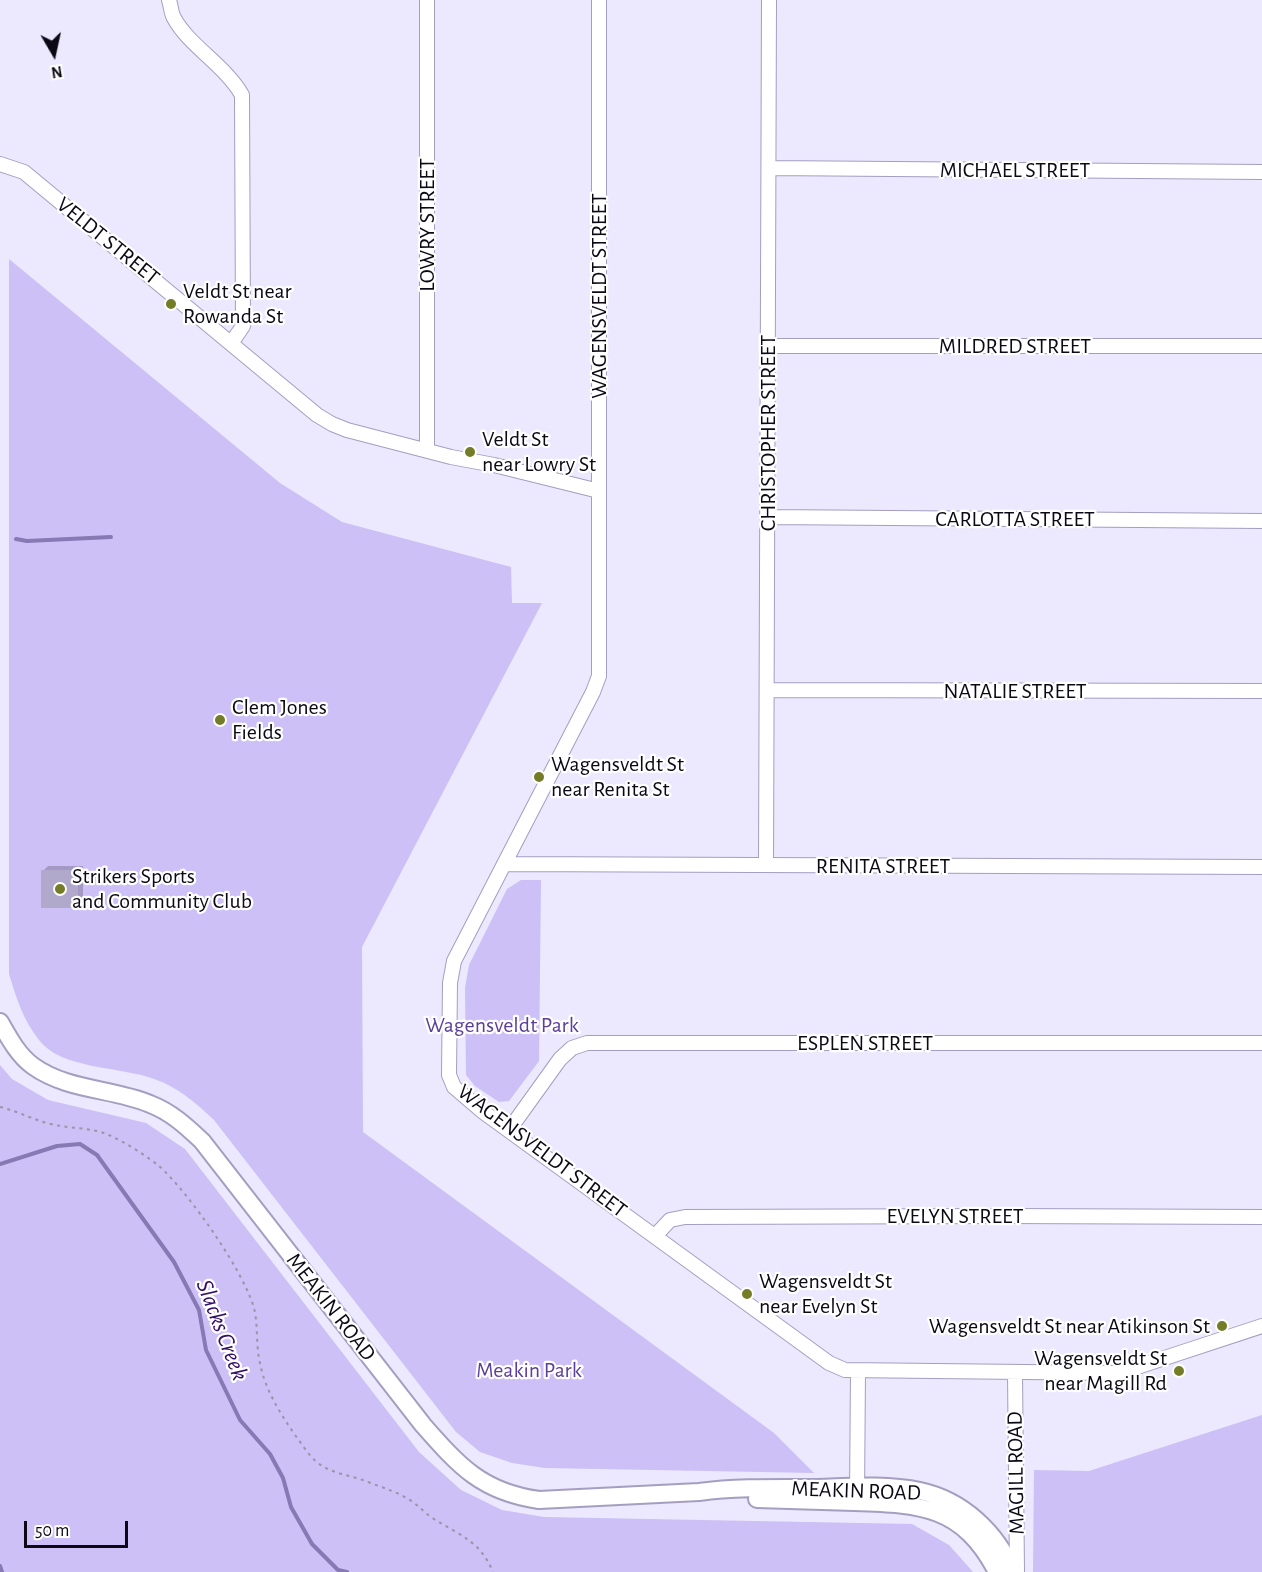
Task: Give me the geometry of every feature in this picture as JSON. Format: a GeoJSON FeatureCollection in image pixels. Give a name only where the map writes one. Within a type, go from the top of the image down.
{"type":"FeatureCollection","features":[{"type":"Feature","properties":{"kind":"street"},"geometry":{"type":"LineString","coordinates":[[169,0],[173,16],[180,27],[235,82],[242,95],[243,326],[232,342]]}},
{"type":"Feature","properties":{"kind":"street","name":"LOWRY STREET"},"geometry":{"type":"LineString","coordinates":[[427,0],[427,450]]}},
{"type":"Feature","properties":{"kind":"street","name":"WAGENSVELDT STREET"},"geometry":{"type":"LineString","coordinates":[[599,0],[599,676],[593,692],[452,967],[449,1075],[454,1087],[509,1130],[829,1363],[845,1370],[858,1372],[1100,1373],[1128,1370],[1262,1326]]}},
{"type":"Feature","properties":{"kind":"street","name":"CHRISTOPHER STREET"},"geometry":{"type":"LineString","coordinates":[[766,866],[769,0]]}},
{"type":"Feature","properties":{"kind":"street","name":"VELDT STREET"},"geometry":{"type":"LineString","coordinates":[[0,164],[24,172],[232,342],[317,415],[332,424],[347,430],[599,491]]}},
{"type":"Feature","properties":{"kind":"street","name":"MICHAEL STREET"},"geometry":{"type":"LineString","coordinates":[[769,168],[1262,172]]}},
{"type":"Feature","properties":{"kind":"street","name":"MILDRED STREET"},"geometry":{"type":"LineString","coordinates":[[768,346],[1262,346]]}},
{"type":"Feature","properties":{"kind":"street","name":"CARLOTTA STREET"},"geometry":{"type":"LineString","coordinates":[[768,517],[1262,521]]}},
{"type":"Feature","properties":{"kind":"street","name":"NATALIE STREET"},"geometry":{"type":"LineString","coordinates":[[767,690],[1262,691]]}},
{"type":"Feature","properties":{"kind":"street","name":"RENITA STREET"},"geometry":{"type":"LineString","coordinates":[[504,864],[1262,867]]}},
{"type":"Feature","properties":{"kind":"street","name":"MEAKIN ROAD"},"geometry":{"type":"LineString","coordinates":[[0,1022],[11,1043],[33,1065],[66,1083],[151,1104],[178,1119],[202,1141],[423,1425],[458,1464],[485,1484],[512,1495],[539,1500],[699,1492],[726,1488],[856,1495],[928,1508],[944,1515],[959,1524],[973,1537],[997,1572]]}},
{"type":"Feature","properties":{"kind":"street","name":"ESPLEN STREET"},"geometry":{"type":"LineString","coordinates":[[509,1130],[560,1059],[572,1048],[587,1043],[1262,1043]]}},
{"type":"Feature","properties":{"kind":"street","name":"EVELYN STREET"},"geometry":{"type":"LineString","coordinates":[[655,1236],[670,1220],[686,1217],[1262,1217]]}},
{"type":"Feature","properties":{"kind":"street"},"geometry":{"type":"LineString","coordinates":[[856,1495],[858,1372]]}},
{"type":"Feature","properties":{"kind":"street","name":"MAGILL ROAD"},"geometry":{"type":"LineString","coordinates":[[1015,1373],[1017,1572]]}},
{"type":"Feature","properties":{"kind":"street","name":"MEAKIN ROAD"},"geometry":{"type":"LineString","coordinates":[[856,1495],[898,1488],[920,1491],[952,1503],[972,1516],[990,1534],[1007,1558],[1012,1572]]}},
{"type":"Feature","properties":{"kind":"path"},"geometry":{"type":"LineString","coordinates":[[0,1107],[53,1125],[95,1130],[146,1156],[160,1168],[199,1213],[246,1286],[255,1310],[259,1358],[264,1380],[273,1404],[306,1451],[318,1463],[335,1473],[357,1477],[398,1493],[413,1502],[432,1518],[480,1548],[493,1572]]}},
{"type":"Feature","properties":{"kind":"green space","name":"Meakin Park"},"geometry":{"type":"Polygon","coordinates":[[[9,259],[280,483],[342,522],[511,567],[512,603],[542,603],[362,947],[363,1132],[774,1433],[814,1473],[545,1468],[512,1463],[480,1452],[456,1432],[214,1120],[186,1096],[163,1082],[77,1062],[49,1050],[39,1040],[24,1016],[9,974],[9,259]],[[42,870],[41,908],[78,908],[78,871],[42,870]]]}},
{"type":"Feature","properties":{"kind":"green space","name":"Wagensveldt Park"},"geometry":{"type":"Polygon","coordinates":[[[521,880],[541,880],[539,1061],[509,1101],[499,1102],[475,1086],[466,1075],[465,988],[469,965],[507,889],[521,880]]]}},
{"type":"Feature","properties":{"kind":"green space"},"geometry":{"type":"Polygon","coordinates":[[[0,1065],[12,1079],[48,1100],[146,1123],[185,1149],[419,1452],[461,1490],[502,1510],[544,1517],[912,1524],[949,1545],[973,1572],[0,1572],[0,1065]]]}},
{"type":"Feature","properties":{"kind":"green space"},"geometry":{"type":"Polygon","coordinates":[[[1262,1415],[1262,1572],[1033,1572],[1034,1470],[1089,1471],[1262,1415]]]}},
{"type":"Feature","properties":{"kind":"building","name":"Strikers Sports and Community Club"},"geometry":{"type":"Polygon","coordinates":[[[41,870],[78,870],[78,908],[41,908],[41,870]]]}},
{"type":"Feature","properties":{"kind":"waterway"},"geometry":{"type":"LineString","coordinates":[[16,539],[27,541],[111,537]]}},
{"type":"Feature","properties":{"kind":"waterway","name":"Slacks Creek"},"geometry":{"type":"LineString","coordinates":[[0,1164],[57,1146],[80,1144],[97,1155],[174,1262],[199,1310],[206,1350],[240,1420],[270,1454],[283,1478],[291,1507],[312,1544],[338,1570],[347,1572]]}},
{"type":"Feature","properties":{"kind":"waterway"},"geometry":{"type":"LineString","coordinates":[[0,1566],[2,1572]]}},
{"type":"Feature","properties":{"kind":"place","name":"Veldt St near Rowanda St"},"geometry":{"type":"Point","coordinates":[171,304]}},
{"type":"Feature","properties":{"kind":"place","name":"Veldt St near Lowry St"},"geometry":{"type":"Point","coordinates":[470,452]}},
{"type":"Feature","properties":{"kind":"place","name":"Clem Jones Fields"},"geometry":{"type":"Point","coordinates":[220,720]}},
{"type":"Feature","properties":{"kind":"place","name":"Wagensveldt St near Renita St"},"geometry":{"type":"Point","coordinates":[539,777]}},
{"type":"Feature","properties":{"kind":"place","name":"Strikers Sports and Community Club"},"geometry":{"type":"Point","coordinates":[60,889]}},
{"type":"Feature","properties":{"kind":"place","name":"Wagensveldt St near Evelyn St"},"geometry":{"type":"Point","coordinates":[747,1294]}},
{"type":"Feature","properties":{"kind":"place","name":"Wagensveldt St near Atikinson St"},"geometry":{"type":"Point","coordinates":[1222,1326]}},
{"type":"Feature","properties":{"kind":"place","name":"Wagensveldt St near Magill Rd"},"geometry":{"type":"Point","coordinates":[1179,1371]}}]}
